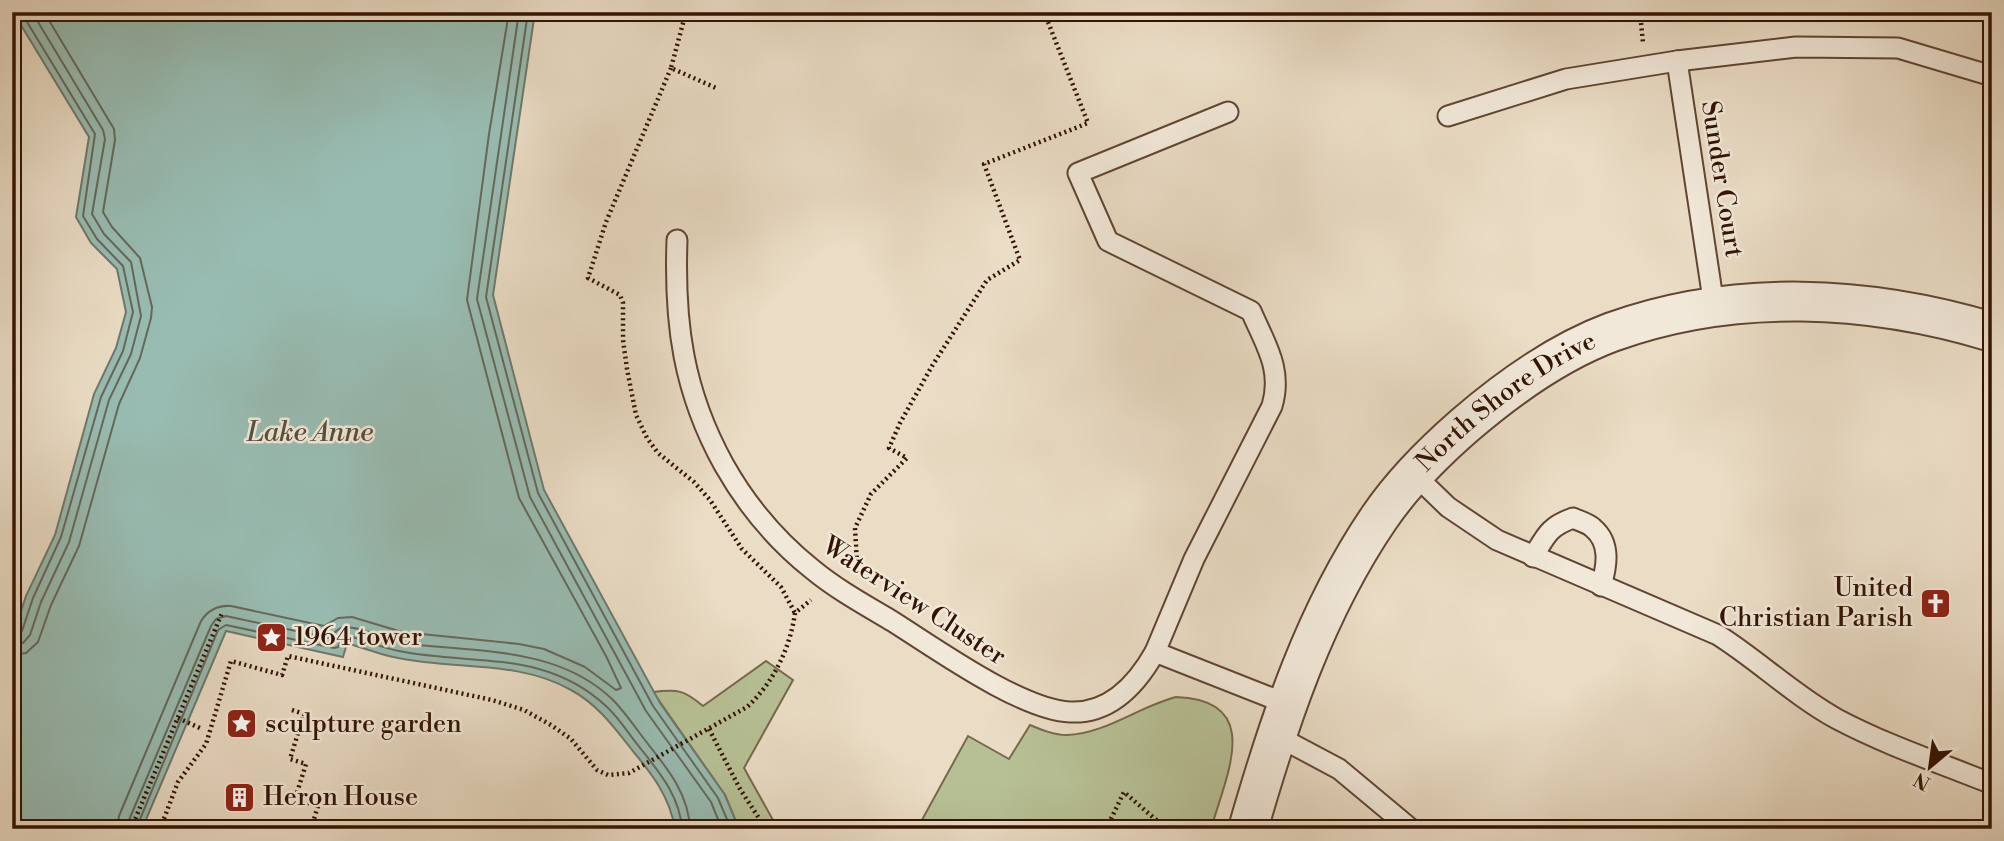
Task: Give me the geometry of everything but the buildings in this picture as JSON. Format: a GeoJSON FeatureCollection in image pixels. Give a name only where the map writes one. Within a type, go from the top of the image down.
{"type":"FeatureCollection","features":[{"type":"Feature","properties":{"kind":"street","name":"North Shore Drive"},"geometry":{"type":"LineString","coordinates":[[1248,829],[1281,720],[1319,628],[1358,551],[1380,517],[1415,474],[1446,442],[1495,400],[1555,360],[1610,333],[1650,320],[1714,306],[1800,302],[1861,304],[1923,313],[1992,332]]}},
{"type":"Feature","properties":{"kind":"lane"},"geometry":{"type":"LineString","coordinates":[[1448,116],[1566,79],[1677,61],[1796,47],[1898,48],[1992,76]]}},
{"type":"Feature","properties":{"kind":"lane","name":"Sunder Court"},"geometry":{"type":"LineString","coordinates":[[1677,61],[1714,306]]}},
{"type":"Feature","properties":{"kind":"lane","name":"Waterview Cluster"},"geometry":{"type":"LineString","coordinates":[[677,240],[675,288],[688,379],[705,427],[724,466],[757,514],[794,553],[831,583],[1008,691],[1048,709],[1072,712],[1096,709],[1118,699],[1145,670],[1155,652],[1194,559],[1272,406],[1276,391],[1276,369],[1251,312],[1108,241],[1079,173],[1228,112]]}},
{"type":"Feature","properties":{"kind":"lane"},"geometry":{"type":"LineString","coordinates":[[1415,474],[1448,507],[1473,526],[1533,557],[1718,635],[1837,719],[1992,784]]}},
{"type":"Feature","properties":{"kind":"lane"},"geometry":{"type":"LineString","coordinates":[[1533,557],[1549,530],[1573,518],[1594,528],[1606,545],[1607,567],[1601,586]]}},
{"type":"Feature","properties":{"kind":"lane"},"geometry":{"type":"LineString","coordinates":[[1155,652],[1281,720],[1411,829]]}},
{"type":"Feature","properties":{"kind":"path"},"geometry":{"type":"LineString","coordinates":[[686,12],[671,68],[716,88]]}},
{"type":"Feature","properties":{"kind":"path"},"geometry":{"type":"LineString","coordinates":[[160,829],[178,782],[206,744],[231,662],[282,675],[288,656],[492,700],[524,710],[551,725],[571,739],[597,770],[608,775],[629,773],[747,708],[762,694],[784,654],[792,634],[795,613],[857,565],[855,528],[871,494],[907,458],[889,448],[932,366],[987,279],[1020,260],[984,164],[1088,124],[1044,12]]}},
{"type":"Feature","properties":{"kind":"path"},"geometry":{"type":"LineString","coordinates":[[131,829],[222,613]]}},
{"type":"Feature","properties":{"kind":"path"},"geometry":{"type":"LineString","coordinates":[[292,710],[304,714],[290,759],[306,764],[295,799],[317,806],[311,829]]}},
{"type":"Feature","properties":{"kind":"path"},"geometry":{"type":"LineString","coordinates":[[178,718],[202,729]]}},
{"type":"Feature","properties":{"kind":"path"},"geometry":{"type":"LineString","coordinates":[[709,729],[740,789],[766,829]]}},
{"type":"Feature","properties":{"kind":"path"},"geometry":{"type":"LineString","coordinates":[[1106,829],[1124,792],[1171,829]]}},
{"type":"Feature","properties":{"kind":"green space"},"geometry":{"type":"Polygon","coordinates":[[[766,661],[793,680],[744,768],[778,829],[739,829],[725,795],[653,692],[680,692],[703,706],[766,661]]]}},
{"type":"Feature","properties":{"kind":"green space"},"geometry":{"type":"Polygon","coordinates":[[[1176,697],[1204,701],[1221,711],[1230,726],[1230,764],[1211,829],[917,829],[968,736],[1009,759],[1030,725],[1057,734],[1081,733],[1109,725],[1176,697]]]}},
{"type":"Feature","properties":{"kind":"water","name":"Lake Anne"},"geometry":{"type":"Polygon","coordinates":[[[13,12],[535,12],[493,295],[544,490],[660,703],[725,795],[739,829],[675,829],[673,817],[659,786],[612,725],[580,696],[551,681],[508,670],[398,658],[347,643],[343,657],[226,631],[142,829],[12,829],[12,638],[26,596],[55,535],[94,394],[116,348],[126,312],[117,269],[91,243],[76,217],[89,137],[13,12]]]}},
{"type":"Feature","properties":{"kind":"place","name":"United Christian Parish"},"geometry":{"type":"Point","coordinates":[1936,603]}},
{"type":"Feature","properties":{"kind":"place","name":"1964 tower"},"geometry":{"type":"Point","coordinates":[271,637]}},
{"type":"Feature","properties":{"kind":"place","name":"sculpture garden"},"geometry":{"type":"Point","coordinates":[242,724]}},
{"type":"Feature","properties":{"kind":"place","name":"Heron House"},"geometry":{"type":"Point","coordinates":[240,797]}}]}
